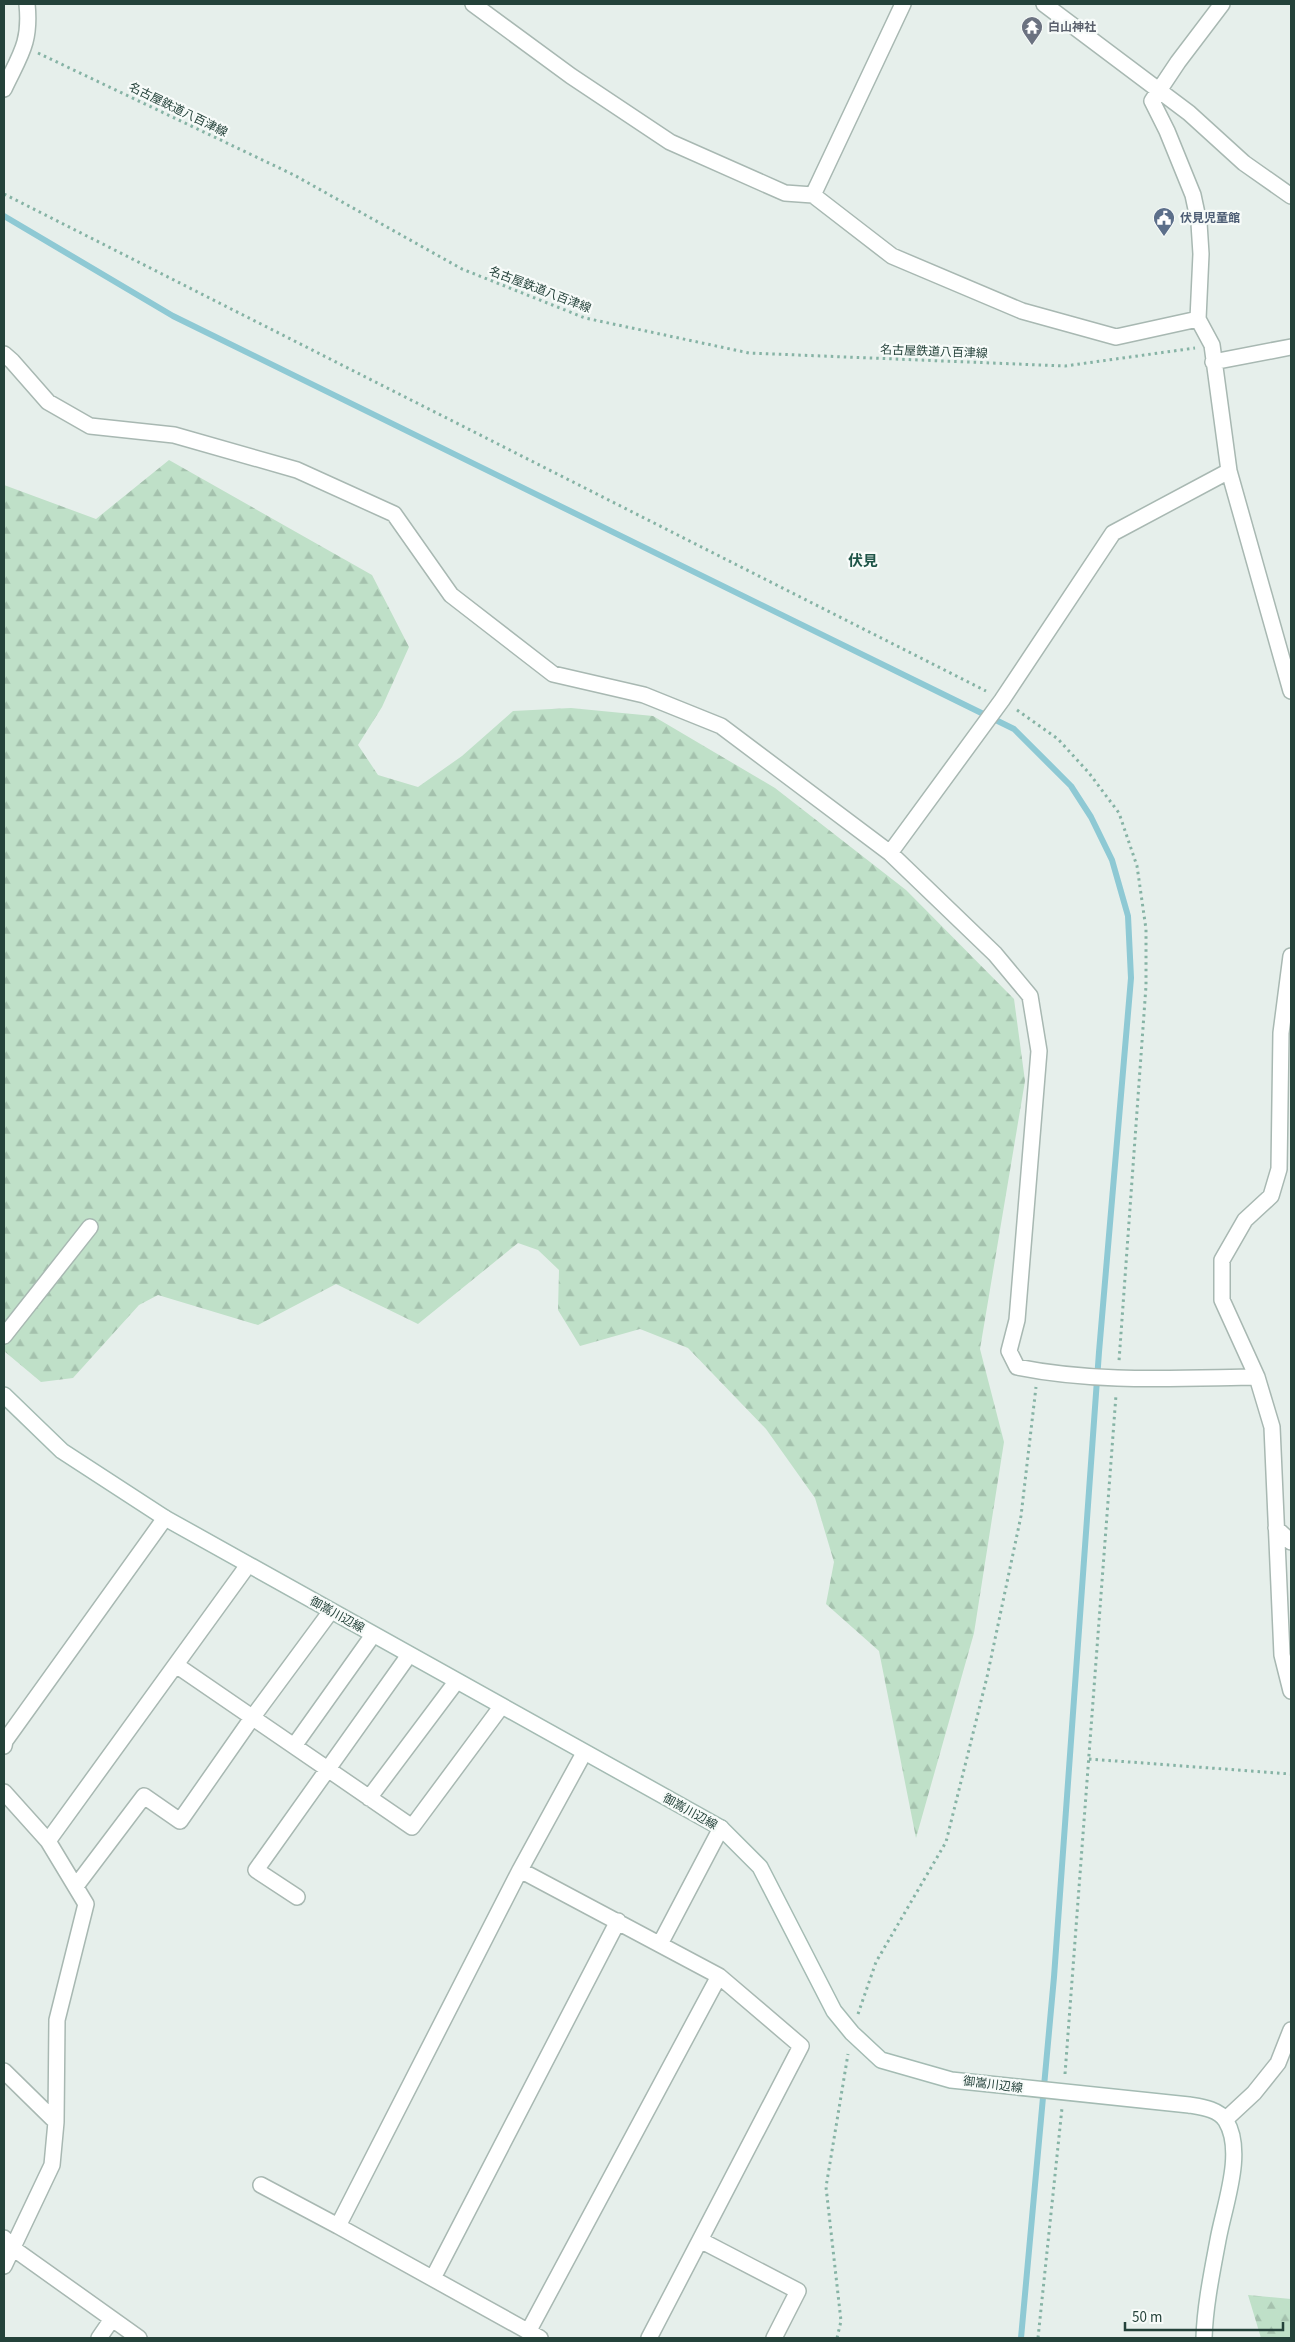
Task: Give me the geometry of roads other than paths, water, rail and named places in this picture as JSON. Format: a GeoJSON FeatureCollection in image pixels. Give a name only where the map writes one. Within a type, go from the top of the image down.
{"type":"FeatureCollection","features":[{"type":"Feature","properties":{"kind":"street"},"geometry":{"type":"LineString","coordinates":[[4,88],[25,46],[29,26],[27,4]]}},
{"type":"Feature","properties":{"kind":"street"},"geometry":{"type":"LineString","coordinates":[[473,4],[571,76],[670,142],[785,193],[813,195],[892,256],[1022,312],[1116,337],[1198,319]]}},
{"type":"Feature","properties":{"kind":"street"},"geometry":{"type":"LineString","coordinates":[[813,195],[903,4]]}},
{"type":"Feature","properties":{"kind":"street"},"geometry":{"type":"LineString","coordinates":[[1044,4],[1188,113],[1244,163],[1291,196]]}},
{"type":"Feature","properties":{"kind":"street"},"geometry":{"type":"LineString","coordinates":[[1222,4],[1152,101],[1167,131],[1193,195],[1199,223],[1201,254],[1198,319],[1212,346],[1229,471],[1291,692]]}},
{"type":"Feature","properties":{"kind":"street"},"geometry":{"type":"LineString","coordinates":[[1213,362],[1291,347]]}},
{"type":"Feature","properties":{"kind":"street"},"geometry":{"type":"LineString","coordinates":[[4,354],[48,402],[90,426],[174,435],[288,468],[394,514],[451,595],[553,674],[644,695],[722,726],[890,853],[995,954],[1030,996],[1039,1051],[1017,1320],[1009,1351],[1017,1367],[1117,1379],[1257,1377]]}},
{"type":"Feature","properties":{"kind":"street"},"geometry":{"type":"LineString","coordinates":[[890,853],[1002,700],[1113,534],[1229,471]]}},
{"type":"Feature","properties":{"kind":"street"},"geometry":{"type":"LineString","coordinates":[[1291,956],[1281,1033],[1279,1169],[1271,1196],[1245,1220],[1222,1260],[1222,1300],[1257,1377],[1272,1427],[1282,1655],[1291,1692]]}},
{"type":"Feature","properties":{"kind":"street"},"geometry":{"type":"LineString","coordinates":[[4,1336],[90,1227]]}},
{"type":"Feature","properties":{"kind":"street","name":"御嵩川辺線"},"geometry":{"type":"LineString","coordinates":[[4,1396],[62,1451],[164,1518],[721,1828],[760,1866],[834,2011],[852,2033],[881,2060],[951,2080],[1063,2093],[1189,2104],[1211,2109],[1226,2119]]}},
{"type":"Feature","properties":{"kind":"street"},"geometry":{"type":"LineString","coordinates":[[4,1746],[5,1741],[164,1518]]}},
{"type":"Feature","properties":{"kind":"street"},"geometry":{"type":"LineString","coordinates":[[1276,1528],[1291,1542]]}},
{"type":"Feature","properties":{"kind":"street"},"geometry":{"type":"LineString","coordinates":[[48,1841],[248,1565]]}},
{"type":"Feature","properties":{"kind":"street"},"geometry":{"type":"LineString","coordinates":[[76,1886],[144,1796],[180,1822],[252,1718],[330,1611]]}},
{"type":"Feature","properties":{"kind":"street"},"geometry":{"type":"LineString","coordinates":[[294,1746],[373,1635]]}},
{"type":"Feature","properties":{"kind":"street"},"geometry":{"type":"LineString","coordinates":[[297,1897],[256,1870],[409,1655]]}},
{"type":"Feature","properties":{"kind":"street"},"geometry":{"type":"LineString","coordinates":[[176,1665],[412,1827],[501,1707]]}},
{"type":"Feature","properties":{"kind":"street"},"geometry":{"type":"LineString","coordinates":[[369,1798],[456,1682]]}},
{"type":"Feature","properties":{"kind":"street"},"geometry":{"type":"LineString","coordinates":[[338,2226],[520,1870],[584,1753]]}},
{"type":"Feature","properties":{"kind":"street"},"geometry":{"type":"LineString","coordinates":[[4,1792],[48,1841],[86,1904],[57,2020],[56,2122],[52,2164],[9,2243],[4,2266]]}},
{"type":"Feature","properties":{"kind":"street"},"geometry":{"type":"LineString","coordinates":[[660,1944],[721,1828]]}},
{"type":"Feature","properties":{"kind":"street"},"geometry":{"type":"LineString","coordinates":[[520,1870],[719,1976],[801,2046],[649,2338]]}},
{"type":"Feature","properties":{"kind":"street"},"geometry":{"type":"LineString","coordinates":[[433,2278],[618,1921]]}},
{"type":"Feature","properties":{"kind":"street"},"geometry":{"type":"LineString","coordinates":[[261,2184],[534,2335],[719,1976]]}},
{"type":"Feature","properties":{"kind":"street"},"geometry":{"type":"LineString","coordinates":[[1204,2338],[1218,2241],[1233,2168],[1234,2140],[1226,2119],[1254,2093],[1278,2063],[1291,2030]]}},
{"type":"Feature","properties":{"kind":"street"},"geometry":{"type":"LineString","coordinates":[[4,2071],[56,2122]]}},
{"type":"Feature","properties":{"kind":"street"},"geometry":{"type":"LineString","coordinates":[[700,2240],[798,2291],[774,2338]]}},
{"type":"Feature","properties":{"kind":"street"},"geometry":{"type":"LineString","coordinates":[[9,2243],[139,2338]]}},
{"type":"Feature","properties":{"kind":"street"},"geometry":{"type":"LineString","coordinates":[[99,2338],[112,2319]]}},
{"type":"Feature","properties":{"kind":"waterway"},"geometry":{"type":"LineString","coordinates":[[4,216],[173,316],[1014,729],[1071,786],[1091,817],[1112,860],[1128,916],[1131,978],[1099,1352],[1054,1977],[1021,2338]]}},
{"type":"Feature","properties":{"kind":"place","name":"白山神社"},"geometry":{"type":"Point","coordinates":[1032,46]}},
{"type":"Feature","properties":{"kind":"place","name":"伏見児童館"},"geometry":{"type":"Point","coordinates":[1164,237]}},
{"type":"Feature","properties":{"kind":"district","name":"伏見"},"geometry":{"type":"Point","coordinates":[863,561]}}]}
